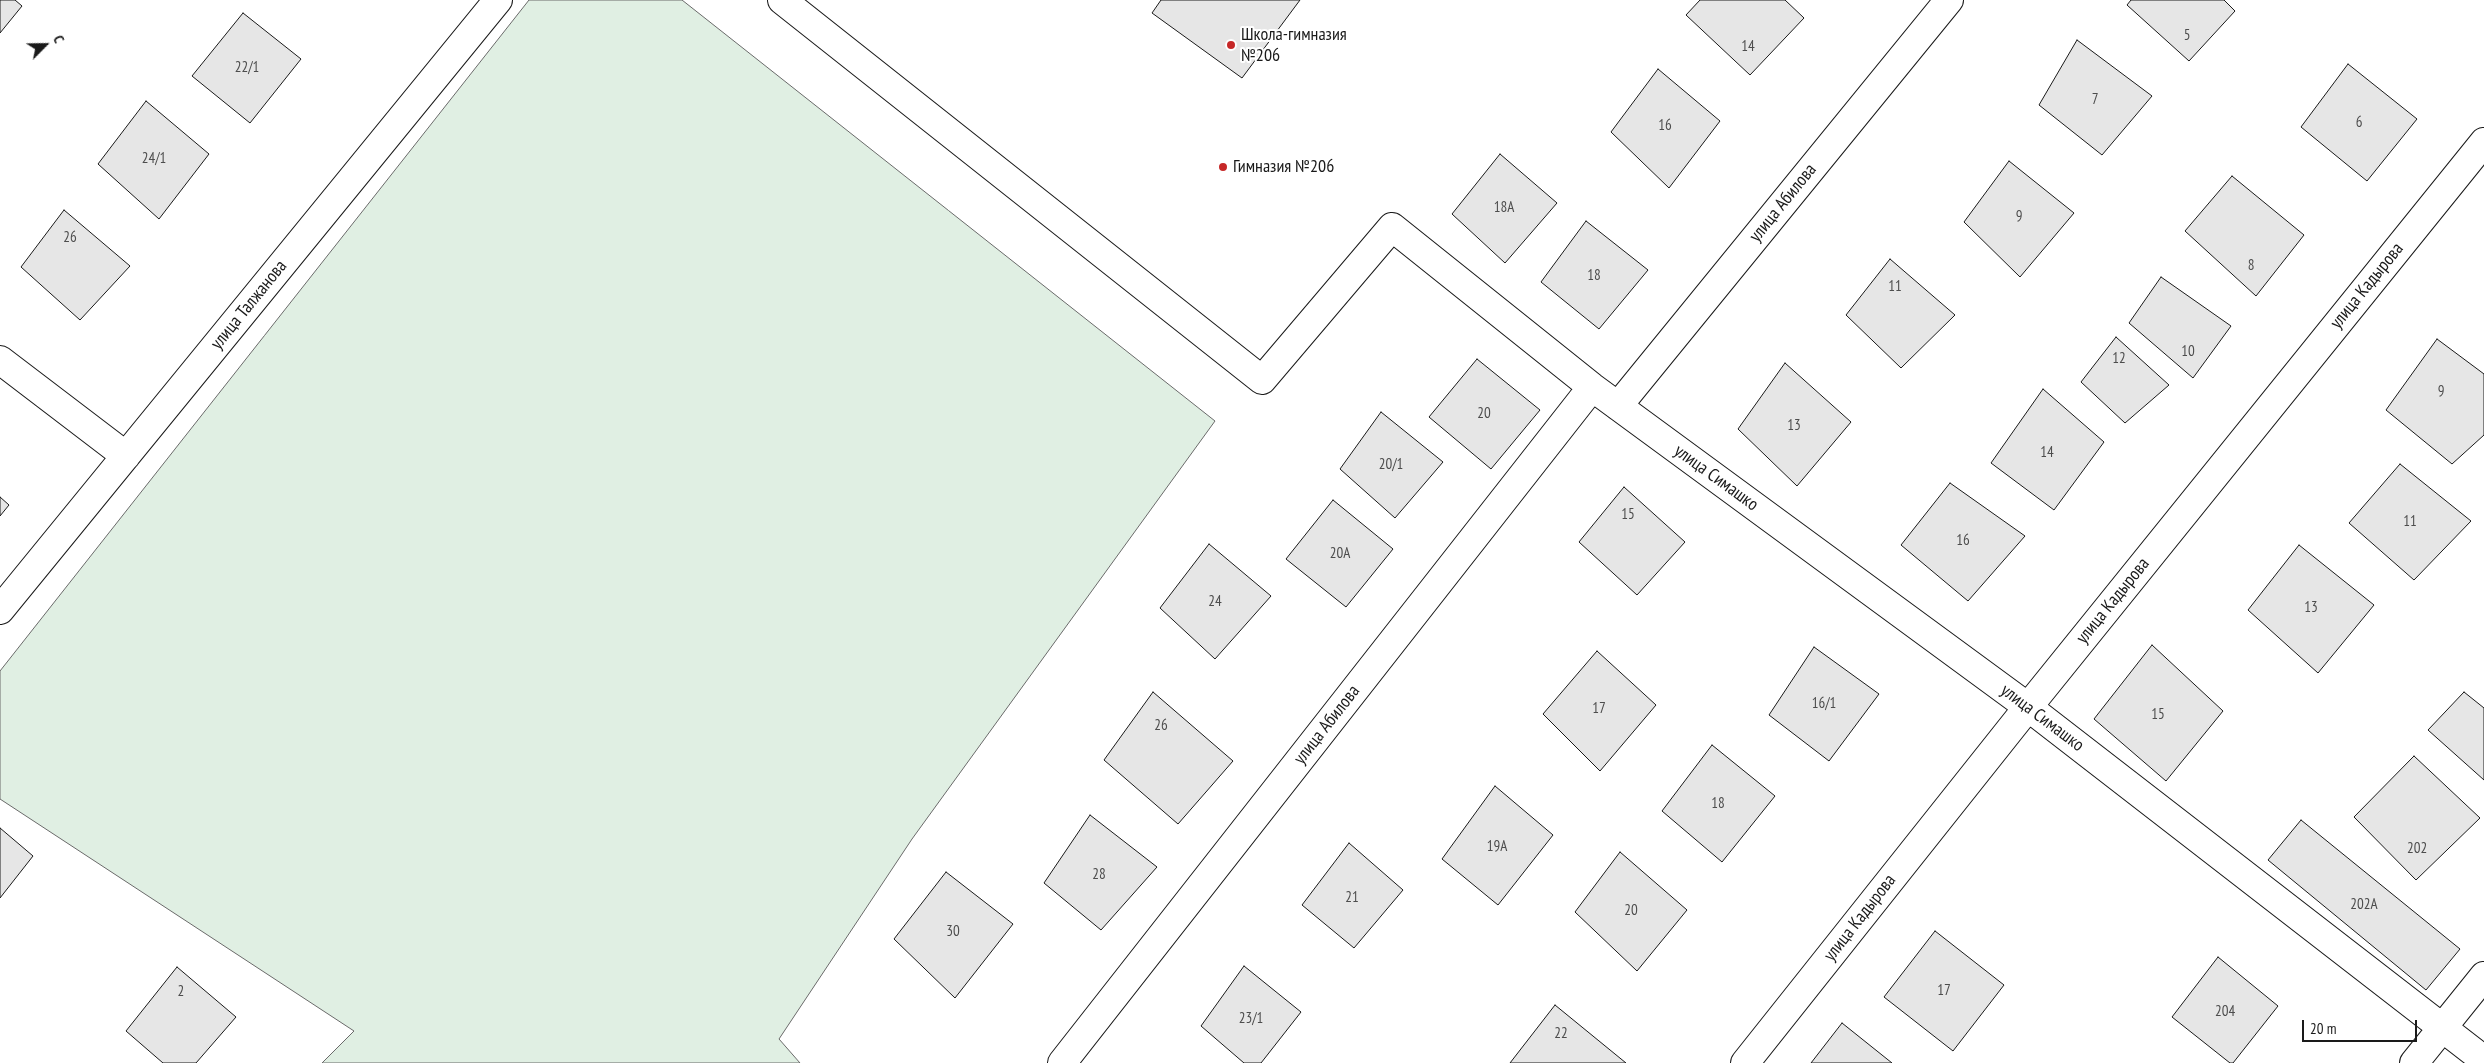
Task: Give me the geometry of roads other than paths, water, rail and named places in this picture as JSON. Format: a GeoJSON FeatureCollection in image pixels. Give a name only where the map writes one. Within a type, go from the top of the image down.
{"type":"FeatureCollection","features":[{"type":"Feature","properties":{"kind":"street","name":"улица Талжанова"},"geometry":{"type":"LineString","coordinates":[[0,610],[498,0]]}},
{"type":"Feature","properties":{"kind":"street","name":"улица Симашко"},"geometry":{"type":"LineString","coordinates":[[782,0],[1262,380],[1392,227],[1592,387],[2028,707],[2484,1060]]}},
{"type":"Feature","properties":{"kind":"street","name":"улица Абилова"},"geometry":{"type":"LineString","coordinates":[[1618,406],[1949,0]]}},
{"type":"Feature","properties":{"kind":"street","name":"улица Кадырова"},"geometry":{"type":"LineString","coordinates":[[1745,1063],[2028,707],[2484,142]]}},
{"type":"Feature","properties":{"kind":"street"},"geometry":{"type":"LineString","coordinates":[[0,360],[126,456]]}},
{"type":"Feature","properties":{"kind":"street","name":"улица Абилова"},"geometry":{"type":"LineString","coordinates":[[1062,1063],[1592,387]]}},
{"type":"Feature","properties":{"kind":"street"},"geometry":{"type":"LineString","coordinates":[[2414,1063],[2484,976]]}},
{"type":"Feature","properties":{"kind":"place","name":"Школа-гимназия №206"},"geometry":{"type":"Point","coordinates":[1231,45]}},
{"type":"Feature","properties":{"kind":"place","name":"Гимназия №206"},"geometry":{"type":"Point","coordinates":[1223,167]}}]}
